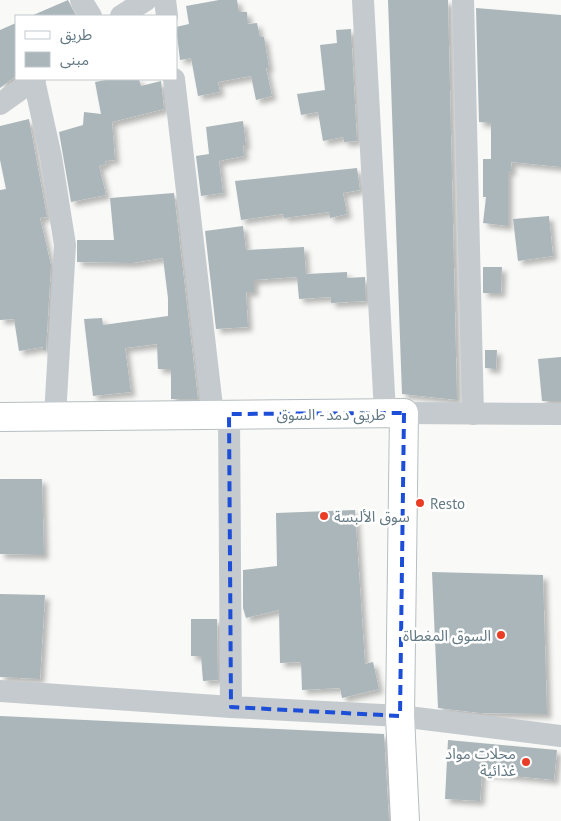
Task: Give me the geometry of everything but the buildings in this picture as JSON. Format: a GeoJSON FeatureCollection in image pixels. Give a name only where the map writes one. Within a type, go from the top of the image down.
{"type":"FeatureCollection","features":[{"type":"Feature","properties":{"kind":"main road","name":"طريق دمد - السوق"},"geometry":{"type":"LineString","coordinates":[[0,417],[394,413],[400,716],[406,821]]}},
{"type":"Feature","properties":{"kind":"street"},"geometry":{"type":"LineString","coordinates":[[81,0],[90,15]]}},
{"type":"Feature","properties":{"kind":"street"},"geometry":{"type":"LineString","coordinates":[[123,15],[146,0]]}},
{"type":"Feature","properties":{"kind":"street"},"geometry":{"type":"LineString","coordinates":[[165,0],[167,15]]}},
{"type":"Feature","properties":{"kind":"street"},"geometry":{"type":"LineString","coordinates":[[363,0],[394,413],[561,414]]}},
{"type":"Feature","properties":{"kind":"street"},"geometry":{"type":"LineString","coordinates":[[463,0],[473,414]]}},
{"type":"Feature","properties":{"kind":"street"},"geometry":{"type":"LineString","coordinates":[[0,104],[33,80]]}},
{"type":"Feature","properties":{"kind":"street"},"geometry":{"type":"LineString","coordinates":[[34,80],[52,166],[65,245],[55,416]]}},
{"type":"Feature","properties":{"kind":"street"},"geometry":{"type":"LineString","coordinates":[[174,80],[221,414],[231,707]]}},
{"type":"Feature","properties":{"kind":"street"},"geometry":{"type":"LineString","coordinates":[[0,690],[231,707],[400,716],[561,736]]}},
{"type":"Feature","properties":{"kind":"highlighted area"},"geometry":{"type":"Polygon","coordinates":[[[404,413],[400,716],[231,707],[229,414],[404,413]]]}},
{"type":"Feature","properties":{"kind":"place","name":"Resto"},"geometry":{"type":"Point","coordinates":[420,503]}},
{"type":"Feature","properties":{"kind":"place","name":"سوق الألبسة"},"geometry":{"type":"Point","coordinates":[324,516]}},
{"type":"Feature","properties":{"kind":"place","name":"السوق المغطاة"},"geometry":{"type":"Point","coordinates":[501,635]}},
{"type":"Feature","properties":{"kind":"place","name":"محلات مواد غذائية"},"geometry":{"type":"Point","coordinates":[526,762]}}]}
